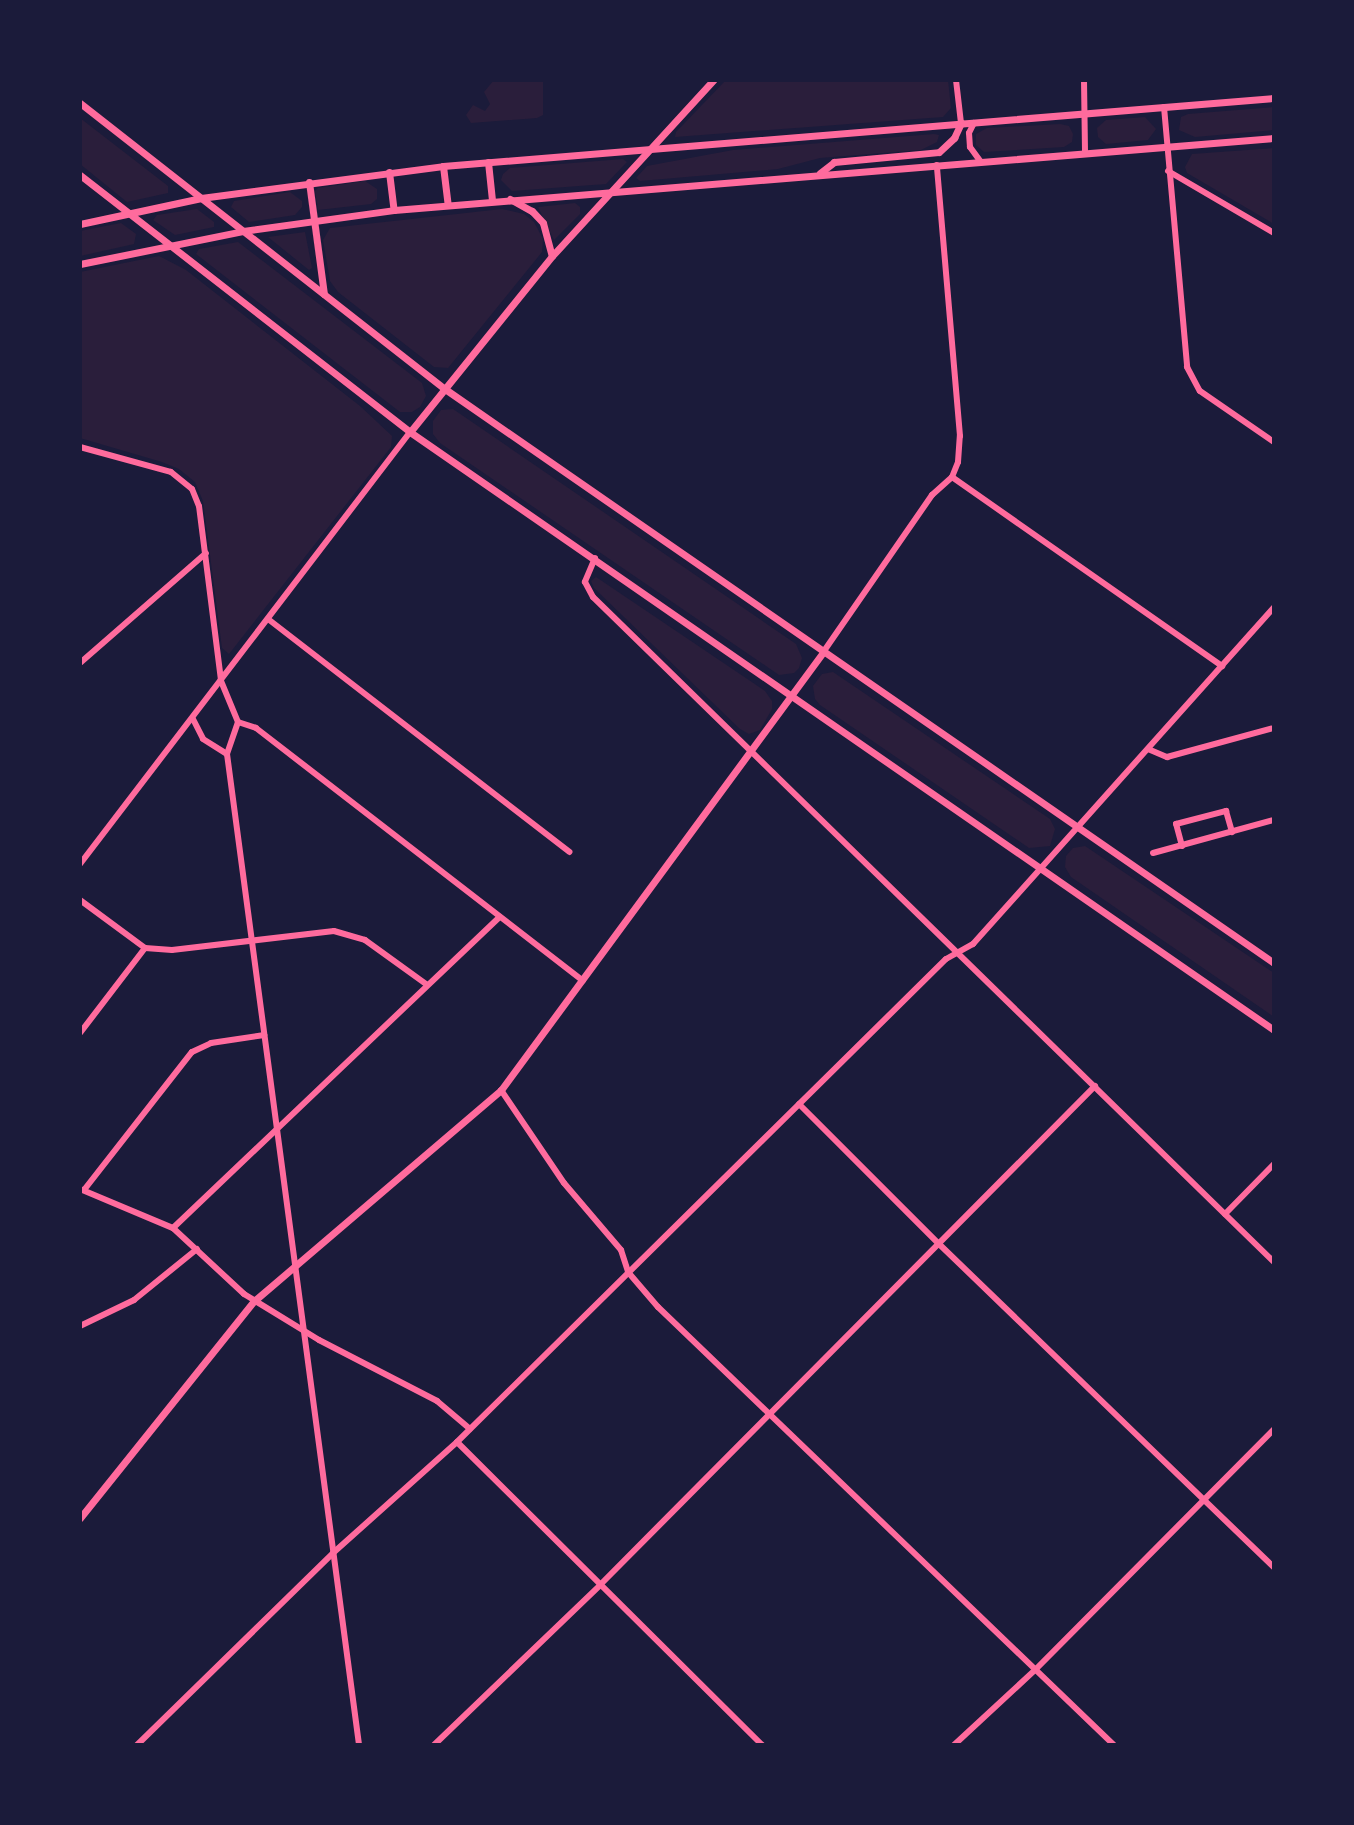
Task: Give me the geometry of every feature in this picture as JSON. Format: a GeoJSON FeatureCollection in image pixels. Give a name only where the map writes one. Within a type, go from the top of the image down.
{"type":"FeatureCollection","features":[{"type":"Feature","properties":{"kind":"street"},"geometry":{"type":"LineString","coordinates":[[80,864],[410,432],[552,256],[713,80]]}},
{"type":"Feature","properties":{"kind":"street"},"geometry":{"type":"LineString","coordinates":[[818,174],[834,162],[939,152],[954,138],[961,123],[956,80]]}},
{"type":"Feature","properties":{"kind":"street"},"geometry":{"type":"LineString","coordinates":[[1084,80],[1085,154]]}},
{"type":"Feature","properties":{"kind":"street"},"geometry":{"type":"LineString","coordinates":[[80,224],[201,198],[443,166],[1274,98]]}},
{"type":"Feature","properties":{"kind":"street"},"geometry":{"type":"LineString","coordinates":[[80,103],[445,389],[1274,963]]}},
{"type":"Feature","properties":{"kind":"street"},"geometry":{"type":"LineString","coordinates":[[1164,107],[1187,367],[1200,391],[1274,442]]}},
{"type":"Feature","properties":{"kind":"street"},"geometry":{"type":"LineString","coordinates":[[974,123],[969,133],[970,147],[981,162]]}},
{"type":"Feature","properties":{"kind":"street"},"geometry":{"type":"LineString","coordinates":[[80,264],[243,231],[448,204],[1274,138]]}},
{"type":"Feature","properties":{"kind":"street"},"geometry":{"type":"LineString","coordinates":[[488,162],[492,200]]}},
{"type":"Feature","properties":{"kind":"street"},"geometry":{"type":"LineString","coordinates":[[80,1518],[254,1301],[501,1090],[752,753],[932,495],[952,477],[958,462],[960,436],[937,165]]}},
{"type":"Feature","properties":{"kind":"street"},"geometry":{"type":"LineString","coordinates":[[443,166],[448,204]]}},
{"type":"Feature","properties":{"kind":"street"},"geometry":{"type":"LineString","coordinates":[[1168,171],[1274,233]]}},
{"type":"Feature","properties":{"kind":"street"},"geometry":{"type":"LineString","coordinates":[[389,172],[394,210]]}},
{"type":"Feature","properties":{"kind":"street"},"geometry":{"type":"LineString","coordinates":[[80,175],[410,432],[595,558],[790,698],[1042,867],[1274,1030]]}},
{"type":"Feature","properties":{"kind":"street"},"geometry":{"type":"LineString","coordinates":[[309,182],[324,294]]}},
{"type":"Feature","properties":{"kind":"street"},"geometry":{"type":"LineString","coordinates":[[509,198],[532,211],[543,223],[552,256]]}},
{"type":"Feature","properties":{"kind":"street"},"geometry":{"type":"LineString","coordinates":[[80,447],[171,472],[184,480],[199,506],[221,681],[238,722],[227,754],[359,1745]]}},
{"type":"Feature","properties":{"kind":"street"},"geometry":{"type":"LineString","coordinates":[[952,477],[1222,666]]}},
{"type":"Feature","properties":{"kind":"street"},"geometry":{"type":"LineString","coordinates":[[80,663],[206,553]]}},
{"type":"Feature","properties":{"kind":"street"},"geometry":{"type":"LineString","coordinates":[[595,558],[585,582],[593,597],[1274,1262]]}},
{"type":"Feature","properties":{"kind":"street"},"geometry":{"type":"LineString","coordinates":[[137,1745],[333,1553],[457,1442],[946,959],[973,944],[1274,607]]}},
{"type":"Feature","properties":{"kind":"street"},"geometry":{"type":"LineString","coordinates":[[268,619],[569,852]]}},
{"type":"Feature","properties":{"kind":"street"},"geometry":{"type":"LineString","coordinates":[[193,719],[203,739],[227,754]]}},
{"type":"Feature","properties":{"kind":"street"},"geometry":{"type":"LineString","coordinates":[[238,722],[256,728],[583,982]]}},
{"type":"Feature","properties":{"kind":"street"},"geometry":{"type":"LineString","coordinates":[[1148,749],[1167,757],[1274,728]]}},
{"type":"Feature","properties":{"kind":"street"},"geometry":{"type":"LineString","coordinates":[[1182,846],[1176,824],[1226,811],[1232,832]]}},
{"type":"Feature","properties":{"kind":"street"},"geometry":{"type":"LineString","coordinates":[[1153,853],[1274,820]]}},
{"type":"Feature","properties":{"kind":"street"},"geometry":{"type":"LineString","coordinates":[[80,900],[145,948],[172,950],[334,931],[350,933],[365,940],[426,984]]}},
{"type":"Feature","properties":{"kind":"street"},"geometry":{"type":"LineString","coordinates":[[173,1228],[426,984],[500,917]]}},
{"type":"Feature","properties":{"kind":"street"},"geometry":{"type":"LineString","coordinates":[[80,1033],[145,948]]}},
{"type":"Feature","properties":{"kind":"street"},"geometry":{"type":"LineString","coordinates":[[264,1035],[211,1043],[192,1052],[82,1190],[173,1228],[254,1301],[302,1330],[437,1401],[470,1429]]}},
{"type":"Feature","properties":{"kind":"street"},"geometry":{"type":"LineString","coordinates":[[434,1745],[600,1585],[1095,1086]]}},
{"type":"Feature","properties":{"kind":"street"},"geometry":{"type":"LineString","coordinates":[[501,1090],[564,1183],[621,1250],[628,1272],[658,1307],[1114,1745]]}},
{"type":"Feature","properties":{"kind":"street"},"geometry":{"type":"LineString","coordinates":[[799,1104],[938,1243],[1274,1567]]}},
{"type":"Feature","properties":{"kind":"street"},"geometry":{"type":"LineString","coordinates":[[1225,1214],[1274,1164]]}},
{"type":"Feature","properties":{"kind":"street"},"geometry":{"type":"LineString","coordinates":[[80,1326],[134,1300],[197,1249]]}},
{"type":"Feature","properties":{"kind":"street"},"geometry":{"type":"LineString","coordinates":[[954,1745],[1036,1669],[1274,1429]]}},
{"type":"Feature","properties":{"kind":"street"},"geometry":{"type":"LineString","coordinates":[[457,1442],[762,1745]]}},
{"type":"Feature","properties":{"kind":"shaded area"},"geometry":{"type":"Polygon","coordinates":[[[494,80],[543,80],[543,115],[471,123],[466,115],[473,105],[485,111],[490,104],[484,92],[494,80]]]}},
{"type":"Feature","properties":{"kind":"shaded area"},"geometry":{"type":"Polygon","coordinates":[[[726,80],[948,80],[951,108],[943,117],[675,137],[676,132],[726,80]]]}},
{"type":"Feature","properties":{"kind":"shaded area"},"geometry":{"type":"Polygon","coordinates":[[[1274,107],[1274,130],[1195,137],[1179,130],[1181,117],[1188,114],[1274,107]]]}},
{"type":"Feature","properties":{"kind":"shaded area"},"geometry":{"type":"Polygon","coordinates":[[[1145,117],[1156,129],[1148,140],[1106,144],[1098,137],[1097,128],[1106,120],[1145,117]]]}},
{"type":"Feature","properties":{"kind":"shaded area"},"geometry":{"type":"Polygon","coordinates":[[[80,118],[168,186],[168,193],[127,202],[80,164],[80,118]]]}},
{"type":"Feature","properties":{"kind":"shaded area"},"geometry":{"type":"Polygon","coordinates":[[[1069,126],[1073,134],[1072,142],[1064,147],[984,152],[976,145],[976,134],[987,128],[1069,126]]]}},
{"type":"Feature","properties":{"kind":"shaded area"},"geometry":{"type":"Polygon","coordinates":[[[939,135],[937,142],[921,150],[820,158],[778,169],[640,181],[636,178],[647,166],[733,150],[939,135]]]}},
{"type":"Feature","properties":{"kind":"shaded area"},"geometry":{"type":"Polygon","coordinates":[[[1274,148],[1274,224],[1187,173],[1185,167],[1192,154],[1274,148]]]}},
{"type":"Feature","properties":{"kind":"shaded area"},"geometry":{"type":"Polygon","coordinates":[[[623,159],[627,162],[606,184],[512,191],[501,180],[510,168],[623,159]]]}},
{"type":"Feature","properties":{"kind":"shaded area"},"geometry":{"type":"Polygon","coordinates":[[[365,181],[377,189],[377,199],[371,204],[318,210],[315,191],[318,188],[365,181]]]}},
{"type":"Feature","properties":{"kind":"shaded area"},"geometry":{"type":"Polygon","coordinates":[[[290,192],[302,201],[302,207],[295,215],[249,222],[231,207],[234,201],[290,192]]]}},
{"type":"Feature","properties":{"kind":"shaded area"},"geometry":{"type":"Polygon","coordinates":[[[575,203],[580,207],[580,214],[554,240],[538,207],[575,203]]]}},
{"type":"Feature","properties":{"kind":"shaded area"},"geometry":{"type":"Polygon","coordinates":[[[197,209],[214,222],[214,227],[175,235],[153,220],[157,215],[197,209]]]}},
{"type":"Feature","properties":{"kind":"shaded area"},"geometry":{"type":"Polygon","coordinates":[[[502,209],[524,214],[534,222],[543,239],[542,252],[448,368],[434,367],[338,292],[330,281],[323,240],[330,228],[502,209]]]}},
{"type":"Feature","properties":{"kind":"shaded area"},"geometry":{"type":"Polygon","coordinates":[[[121,223],[136,234],[134,244],[80,256],[80,231],[121,223]]]}},
{"type":"Feature","properties":{"kind":"shaded area"},"geometry":{"type":"Polygon","coordinates":[[[305,232],[312,268],[309,270],[268,237],[305,232]]]}},
{"type":"Feature","properties":{"kind":"shaded area"},"geometry":{"type":"Polygon","coordinates":[[[238,242],[422,383],[426,396],[420,407],[412,412],[400,412],[196,254],[199,249],[238,242]]]}},
{"type":"Feature","properties":{"kind":"shaded area"},"geometry":{"type":"Polygon","coordinates":[[[159,256],[186,270],[360,406],[392,436],[391,447],[229,654],[222,648],[203,501],[195,482],[179,469],[162,462],[80,438],[80,272],[159,256]]]}},
{"type":"Feature","properties":{"kind":"shaded area"},"geometry":{"type":"Polygon","coordinates":[[[453,409],[796,644],[802,658],[799,668],[794,673],[779,675],[440,443],[433,434],[433,421],[441,410],[453,409]]]}},
{"type":"Feature","properties":{"kind":"shaded area"},"geometry":{"type":"Polygon","coordinates":[[[596,577],[765,691],[772,701],[772,709],[760,730],[749,734],[740,729],[594,588],[591,581],[596,577]]]}},
{"type":"Feature","properties":{"kind":"shaded area"},"geometry":{"type":"Polygon","coordinates":[[[833,672],[1050,819],[1055,829],[1050,846],[1029,848],[820,705],[815,699],[813,686],[822,674],[833,672]]]}},
{"type":"Feature","properties":{"kind":"shaded area"},"geometry":{"type":"Polygon","coordinates":[[[1085,846],[1274,973],[1274,1017],[1071,877],[1065,867],[1066,856],[1073,848],[1085,846]]]}}]}
